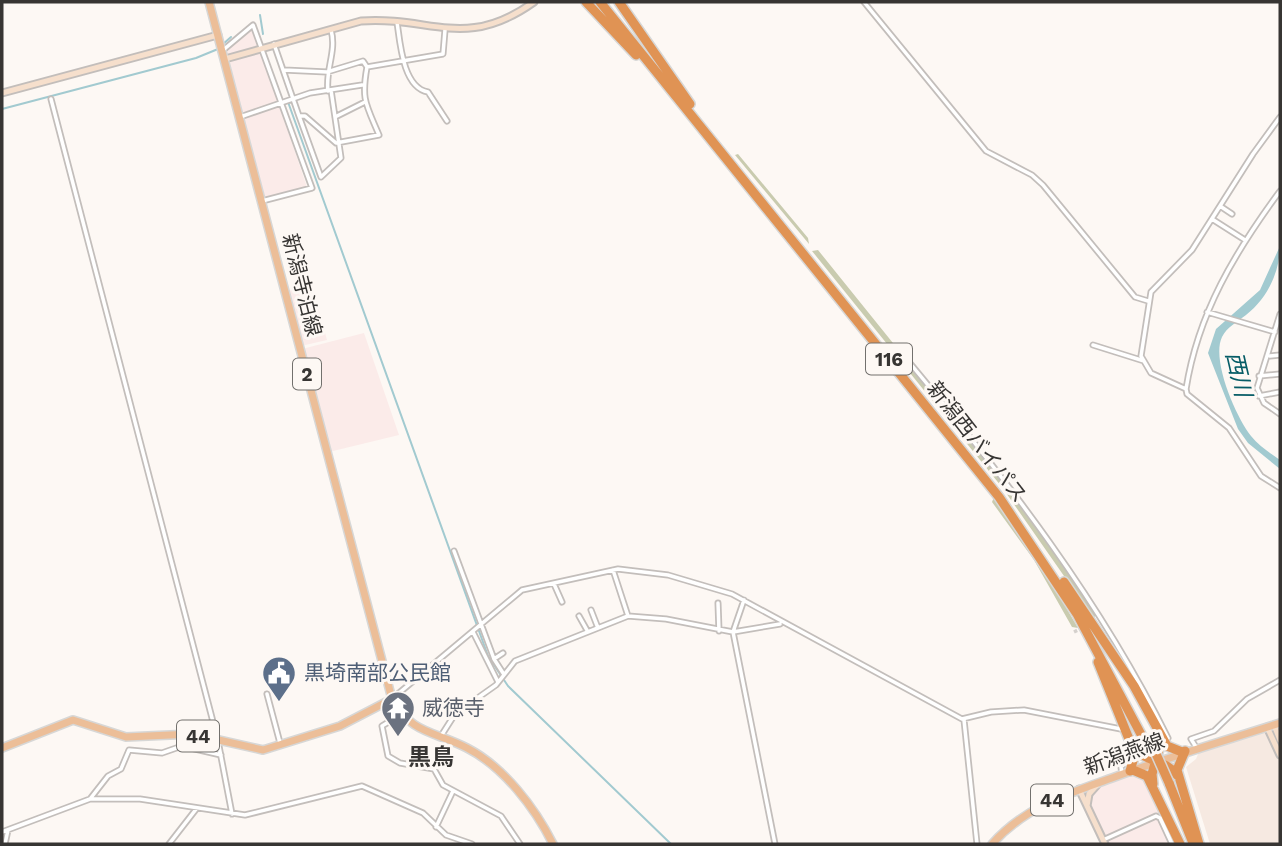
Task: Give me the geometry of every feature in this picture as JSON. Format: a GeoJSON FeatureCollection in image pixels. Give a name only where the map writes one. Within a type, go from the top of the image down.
{"type":"FeatureCollection","features":[{"type":"Feature","properties":{"kind":"highway","name":"新潟西バイパス"},"geometry":{"type":"LineString","coordinates":[[600,2],[689,108]]}},
{"type":"Feature","properties":{"kind":"highway","name":"新潟西バイパス"},"geometry":{"type":"LineString","coordinates":[[607,2],[968,457],[1061,584],[1147,739],[1196,844]]}},
{"type":"Feature","properties":{"kind":"highway"},"geometry":{"type":"LineString","coordinates":[[619,2],[689,108]]}},
{"type":"Feature","properties":{"kind":"highway"},"geometry":{"type":"LineString","coordinates":[[588,3],[689,108]]}},
{"type":"Feature","properties":{"kind":"highway"},"geometry":{"type":"LineString","coordinates":[[1061,584],[1134,686],[1169,748],[1183,752],[1177,764],[1196,844]]}},
{"type":"Feature","properties":{"kind":"highway"},"geometry":{"type":"LineString","coordinates":[[1061,584],[1099,664],[1133,747],[1136,759],[1129,771],[1146,775],[1180,844]]}},
{"type":"Feature","properties":{"kind":"highway"},"geometry":{"type":"LineString","coordinates":[[1154,789],[1152,775],[1165,738]]}},
{"type":"Feature","properties":{"kind":"highway"},"geometry":{"type":"LineString","coordinates":[[1133,747],[1142,756],[1170,767],[1179,777]]}},
{"type":"Feature","properties":{"kind":"highway","name":"新潟西バイパス"},"geometry":{"type":"LineString","coordinates":[[1167,784],[1188,844]]}},
{"type":"Feature","properties":{"kind":"main road","name":"新潟寺泊線"},"geometry":{"type":"LineString","coordinates":[[209,2],[392,699]]}},
{"type":"Feature","properties":{"kind":"main road","name":"44"},"geometry":{"type":"LineString","coordinates":[[2,748],[73,720],[127,737],[192,734],[263,750],[352,721],[392,699]]}},
{"type":"Feature","properties":{"kind":"main road","name":"2"},"geometry":{"type":"LineString","coordinates":[[392,699],[400,715],[430,735],[466,747],[493,768],[527,801],[553,844]]}},
{"type":"Feature","properties":{"kind":"main road","name":"新潟燕線"},"geometry":{"type":"LineString","coordinates":[[992,844],[1030,811],[1080,789],[1196,747],[1274,725]]}},
{"type":"Feature","properties":{"kind":"street"},"geometry":{"type":"LineString","coordinates":[[223,53],[262,47],[361,21],[397,22],[445,30],[486,26],[508,18],[534,2]]}},
{"type":"Feature","properties":{"kind":"street"},"geometry":{"type":"LineString","coordinates":[[864,2],[986,151],[1032,175],[1043,185],[1129,291],[1135,297],[1149,301]]}},
{"type":"Feature","properties":{"kind":"street"},"geometry":{"type":"LineString","coordinates":[[397,22],[403,60],[410,79],[421,91],[428,92],[447,121]]}},
{"type":"Feature","properties":{"kind":"street"},"geometry":{"type":"LineString","coordinates":[[223,53],[253,24],[312,188],[262,201]]}},
{"type":"Feature","properties":{"kind":"street"},"geometry":{"type":"LineString","coordinates":[[273,44],[321,177],[341,158],[327,72],[334,45],[331,30]]}},
{"type":"Feature","properties":{"kind":"street"},"geometry":{"type":"LineString","coordinates":[[367,67],[443,54],[445,30]]}},
{"type":"Feature","properties":{"kind":"street"},"geometry":{"type":"LineString","coordinates":[[2,93],[218,37]]}},
{"type":"Feature","properties":{"kind":"street"},"geometry":{"type":"LineString","coordinates":[[283,70],[327,72],[363,61],[367,67],[362,85],[365,103],[379,135],[339,142],[327,137],[304,116],[299,116]]}},
{"type":"Feature","properties":{"kind":"street"},"geometry":{"type":"LineString","coordinates":[[240,117],[283,104],[293,98],[362,85]]}},
{"type":"Feature","properties":{"kind":"street"},"geometry":{"type":"LineString","coordinates":[[51,99],[218,740],[232,814]]}},
{"type":"Feature","properties":{"kind":"street"},"geometry":{"type":"LineString","coordinates":[[335,117],[365,103]]}},
{"type":"Feature","properties":{"kind":"street"},"geometry":{"type":"LineString","coordinates":[[1186,389],[1151,373],[1143,360],[1141,345],[1151,292],[1192,250],[1280,117]]}},
{"type":"Feature","properties":{"kind":"street"},"geometry":{"type":"LineString","coordinates":[[1280,191],[1245,240],[1207,312],[1186,389],[1187,394],[1229,428],[1261,476],[1280,488]]}},
{"type":"Feature","properties":{"kind":"street"},"geometry":{"type":"LineString","coordinates":[[1220,206],[1233,214]]}},
{"type":"Feature","properties":{"kind":"street"},"geometry":{"type":"LineString","coordinates":[[1212,219],[1245,240]]}},
{"type":"Feature","properties":{"kind":"street"},"geometry":{"type":"LineString","coordinates":[[1207,312],[1277,331]]}},
{"type":"Feature","properties":{"kind":"street"},"geometry":{"type":"LineString","coordinates":[[1280,314],[1270,356],[1259,376],[1259,396],[1280,414]]}},
{"type":"Feature","properties":{"kind":"street"},"geometry":{"type":"LineString","coordinates":[[1093,345],[1143,360]]}},
{"type":"Feature","properties":{"kind":"street"},"geometry":{"type":"LineString","coordinates":[[1270,356],[1280,355]]}},
{"type":"Feature","properties":{"kind":"street"},"geometry":{"type":"LineString","coordinates":[[909,362],[1004,484],[1101,616],[1133,668],[1165,738]]}},
{"type":"Feature","properties":{"kind":"street"},"geometry":{"type":"LineString","coordinates":[[1259,376],[1280,374]]}},
{"type":"Feature","properties":{"kind":"street"},"geometry":{"type":"LineString","coordinates":[[1259,396],[1280,392]]}},
{"type":"Feature","properties":{"kind":"street"},"geometry":{"type":"LineString","coordinates":[[988,499],[992,494]]}},
{"type":"Feature","properties":{"kind":"street"},"geometry":{"type":"LineString","coordinates":[[454,551],[481,626],[502,674]]}},
{"type":"Feature","properties":{"kind":"street"},"geometry":{"type":"LineString","coordinates":[[392,699],[522,590],[613,570],[668,575],[744,600],[964,720],[991,712],[1024,710],[1120,727],[1131,750],[1129,759],[1121,767],[1129,771]]}},
{"type":"Feature","properties":{"kind":"street"},"geometry":{"type":"LineString","coordinates":[[613,570],[628,616]]}},
{"type":"Feature","properties":{"kind":"street"},"geometry":{"type":"LineString","coordinates":[[554,583],[562,602]]}},
{"type":"Feature","properties":{"kind":"street"},"geometry":{"type":"LineString","coordinates":[[744,600],[733,632],[775,844]]}},
{"type":"Feature","properties":{"kind":"street"},"geometry":{"type":"LineString","coordinates":[[718,603],[719,631]]}},
{"type":"Feature","properties":{"kind":"street"},"geometry":{"type":"LineString","coordinates":[[591,610],[598,628]]}},
{"type":"Feature","properties":{"kind":"street"},"geometry":{"type":"LineString","coordinates":[[648,610],[649,616]]}},
{"type":"Feature","properties":{"kind":"street"},"geometry":{"type":"LineString","coordinates":[[579,616],[588,632]]}},
{"type":"Feature","properties":{"kind":"street"},"geometry":{"type":"LineString","coordinates":[[440,738],[455,714],[498,681],[515,661],[628,616],[649,616],[733,632],[782,623]]}},
{"type":"Feature","properties":{"kind":"street"},"geometry":{"type":"LineString","coordinates":[[1096,620],[1101,616]]}},
{"type":"Feature","properties":{"kind":"street"},"geometry":{"type":"LineString","coordinates":[[473,631],[498,681]]}},
{"type":"Feature","properties":{"kind":"street"},"geometry":{"type":"LineString","coordinates":[[494,659],[503,653]]}},
{"type":"Feature","properties":{"kind":"street"},"geometry":{"type":"LineString","coordinates":[[1196,747],[1191,739],[1214,731],[1252,695],[1280,680]]}},
{"type":"Feature","properties":{"kind":"street"},"geometry":{"type":"LineString","coordinates":[[267,694],[281,745]]}},
{"type":"Feature","properties":{"kind":"street"},"geometry":{"type":"LineString","coordinates":[[400,715],[382,726],[388,756],[400,763],[434,769],[443,785],[494,810],[520,844]]}},
{"type":"Feature","properties":{"kind":"street"},"geometry":{"type":"LineString","coordinates":[[964,720],[977,844]]}},
{"type":"Feature","properties":{"kind":"street"},"geometry":{"type":"LineString","coordinates":[[1274,725],[1280,740]]}},
{"type":"Feature","properties":{"kind":"street"},"geometry":{"type":"LineString","coordinates":[[1274,725],[1280,755]]}},
{"type":"Feature","properties":{"kind":"street"},"geometry":{"type":"LineString","coordinates":[[1214,731],[1219,740]]}},
{"type":"Feature","properties":{"kind":"street"},"geometry":{"type":"LineString","coordinates":[[90,799],[108,776],[121,769],[129,750],[162,753],[182,746],[221,755]]}},
{"type":"Feature","properties":{"kind":"street"},"geometry":{"type":"LineString","coordinates":[[1087,807],[1090,792],[1099,782]]}},
{"type":"Feature","properties":{"kind":"street"},"geometry":{"type":"LineString","coordinates":[[2,832],[90,799],[140,799],[245,815],[362,786],[423,813],[446,835],[472,844]]}},
{"type":"Feature","properties":{"kind":"street"},"geometry":{"type":"LineString","coordinates":[[1080,789],[1104,842],[1156,816],[1160,818],[1172,844]]}},
{"type":"Feature","properties":{"kind":"street"},"geometry":{"type":"LineString","coordinates":[[436,827],[453,791]]}},
{"type":"Feature","properties":{"kind":"street"},"geometry":{"type":"LineString","coordinates":[[169,844],[197,808]]}},
{"type":"Feature","properties":{"kind":"street"},"geometry":{"type":"LineString","coordinates":[[5,844],[8,830]]}},
{"type":"Feature","properties":{"kind":"shaded area"},"geometry":{"type":"Polygon","coordinates":[[[253,28],[307,187],[265,197],[226,52],[253,28]]]}},
{"type":"Feature","properties":{"kind":"shaded area"},"geometry":{"type":"Polygon","coordinates":[[[312,285],[327,340],[301,346],[288,291],[312,285]]]}},
{"type":"Feature","properties":{"kind":"shaded area"},"geometry":{"type":"Polygon","coordinates":[[[364,333],[399,435],[329,452],[302,349],[364,333]]]}},
{"type":"Feature","properties":{"kind":"shaded area"},"geometry":{"type":"Polygon","coordinates":[[[1280,727],[1280,844],[1210,844],[1186,767],[1196,759],[1199,752],[1280,727]]]}},
{"type":"Feature","properties":{"kind":"shaded area"},"geometry":{"type":"Polygon","coordinates":[[[1142,772],[1172,844],[1105,844],[1087,807],[1087,797],[1099,782],[1142,772]]]}},
{"type":"Feature","properties":{"kind":"green space"},"geometry":{"type":"Polygon","coordinates":[[[738,154],[808,238],[809,244],[735,155],[738,154]]]}},
{"type":"Feature","properties":{"kind":"green space"},"geometry":{"type":"Polygon","coordinates":[[[818,250],[901,353],[905,359],[904,365],[812,251],[818,250]]]}},
{"type":"Feature","properties":{"kind":"green space"},"geometry":{"type":"Polygon","coordinates":[[[906,368],[913,368],[1003,480],[1001,486],[906,368]]]}},
{"type":"Feature","properties":{"kind":"green space"},"geometry":{"type":"Polygon","coordinates":[[[1004,490],[1010,490],[1096,612],[1094,619],[1004,490]]]}},
{"type":"Feature","properties":{"kind":"green space"},"geometry":{"type":"Polygon","coordinates":[[[994,497],[1035,554],[1078,628],[1072,627],[1034,560],[992,502],[994,497]]]}},
{"type":"Feature","properties":{"kind":"water"},"geometry":{"type":"Polygon","coordinates":[[[1280,246],[1278,266],[1266,293],[1253,309],[1227,330],[1219,347],[1222,373],[1239,416],[1254,440],[1280,460],[1280,469],[1248,443],[1238,429],[1208,353],[1216,329],[1260,290],[1280,246]]]}},
{"type":"Feature","properties":{"kind":"waterway"},"geometry":{"type":"LineString","coordinates":[[260,15],[263,34]]}},
{"type":"Feature","properties":{"kind":"waterway"},"geometry":{"type":"LineString","coordinates":[[222,45],[231,37]]}},
{"type":"Feature","properties":{"kind":"waterway"},"geometry":{"type":"LineString","coordinates":[[2,109],[196,58],[218,49]]}},
{"type":"Feature","properties":{"kind":"waterway"},"geometry":{"type":"LineString","coordinates":[[288,102],[488,656],[508,686],[671,844]]}},
{"type":"Feature","properties":{"kind":"tunnel"},"geometry":{"type":"LineString","coordinates":[[1074,632],[1082,628]]}},
{"type":"Feature","properties":{"kind":"place","name":"黒埼南部公民館"},"geometry":{"type":"Point","coordinates":[279,703]}},
{"type":"Feature","properties":{"kind":"place","name":"威徳寺"},"geometry":{"type":"Point","coordinates":[398,738]}},
{"type":"Feature","properties":{"kind":"district","name":"黒鳥"},"geometry":{"type":"Point","coordinates":[431,757]}},
{"type":"Feature","properties":{"kind":"water label","name":"西川"},"geometry":{"type":"Point","coordinates":[1239,374]}}]}
